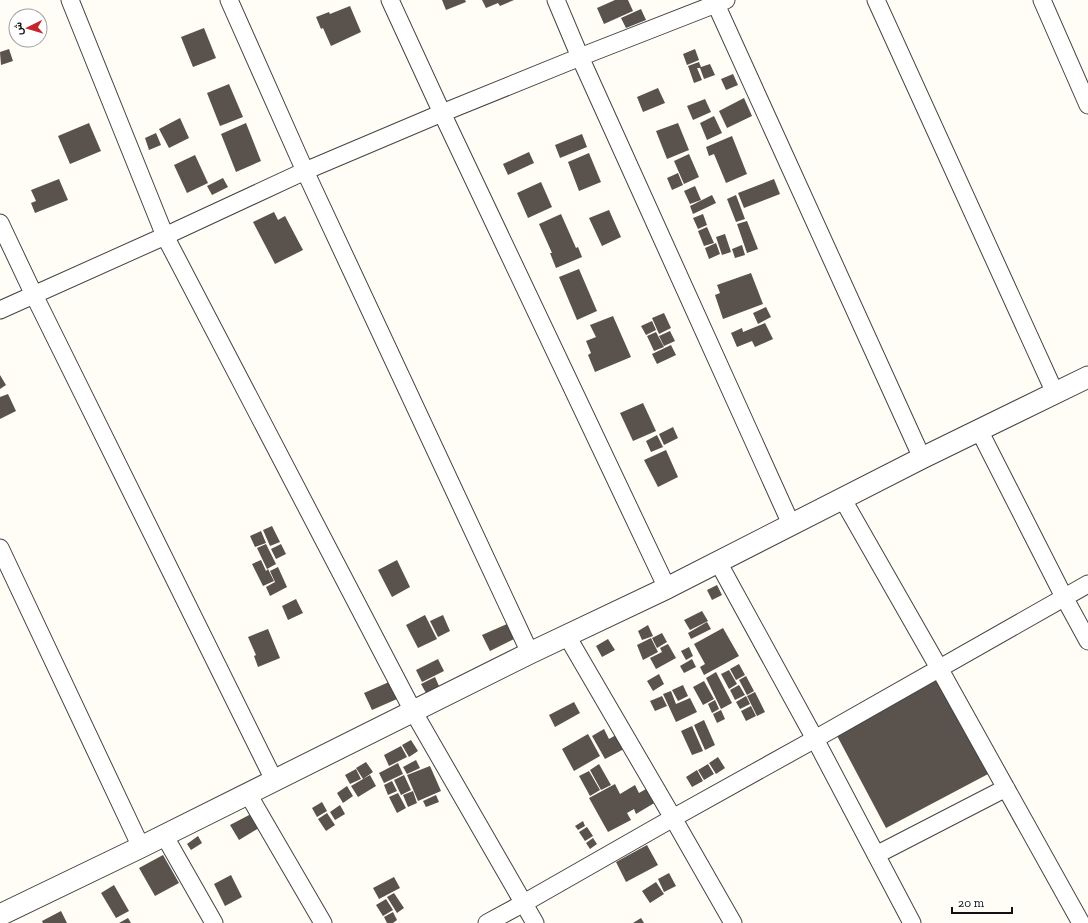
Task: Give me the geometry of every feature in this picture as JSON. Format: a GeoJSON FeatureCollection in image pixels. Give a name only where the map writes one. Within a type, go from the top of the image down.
{"type":"FeatureCollection","features":[{"type":"Feature","properties":{"kind":"street"},"geometry":{"type":"LineString","coordinates":[[70,0],[165,236],[413,710],[535,923]]}},
{"type":"Feature","properties":{"kind":"street"},"geometry":{"type":"LineString","coordinates":[[229,0],[305,171],[530,653]]}},
{"type":"Feature","properties":{"kind":"street"},"geometry":{"type":"LineString","coordinates":[[390,0],[667,588]]}},
{"type":"Feature","properties":{"kind":"street"},"geometry":{"type":"LineString","coordinates":[[556,0],[580,57],[791,524]]}},
{"type":"Feature","properties":{"kind":"street"},"geometry":{"type":"LineString","coordinates":[[876,0],[1055,393]]}},
{"type":"Feature","properties":{"kind":"street"},"geometry":{"type":"LineString","coordinates":[[1042,0],[1088,105]]}},
{"type":"Feature","properties":{"kind":"street"},"geometry":{"type":"LineString","coordinates":[[0,310],[305,171],[442,113],[718,1],[922,458]]}},
{"type":"Feature","properties":{"kind":"street"},"geometry":{"type":"LineString","coordinates":[[0,223],[34,295],[274,780]]}},
{"type":"Feature","properties":{"kind":"street"},"geometry":{"type":"LineString","coordinates":[[3,916],[413,710],[667,588],[842,498],[1088,377]]}},
{"type":"Feature","properties":{"kind":"street"},"geometry":{"type":"LineString","coordinates":[[979,430],[1088,641]]}},
{"type":"Feature","properties":{"kind":"street"},"geometry":{"type":"LineString","coordinates":[[842,498],[939,668],[1081,923]]}},
{"type":"Feature","properties":{"kind":"street"},"geometry":{"type":"LineString","coordinates":[[0,548],[140,847]]}},
{"type":"Feature","properties":{"kind":"street"},"geometry":{"type":"LineString","coordinates":[[718,562],[815,739],[912,923]]}},
{"type":"Feature","properties":{"kind":"street"},"geometry":{"type":"LineString","coordinates":[[487,923],[1088,584]]}},
{"type":"Feature","properties":{"kind":"street"},"geometry":{"type":"LineString","coordinates":[[568,636],[733,923]]}},
{"type":"Feature","properties":{"kind":"street"},"geometry":{"type":"LineString","coordinates":[[876,855],[1006,788]]}},
{"type":"Feature","properties":{"kind":"street"},"geometry":{"type":"LineString","coordinates":[[248,794],[323,923]]}},
{"type":"Feature","properties":{"kind":"street"},"geometry":{"type":"LineString","coordinates":[[164,836],[214,923]]}},
{"type":"Feature","properties":{"kind":"building"},"geometry":{"type":"Polygon","coordinates":[[[442,0],[465,0],[466,2],[446,10],[442,0]]]}},
{"type":"Feature","properties":{"kind":"building"},"geometry":{"type":"Polygon","coordinates":[[[482,0],[514,0],[500,6],[498,3],[486,8],[482,0]]]}},
{"type":"Feature","properties":{"kind":"building"},"geometry":{"type":"Polygon","coordinates":[[[615,0],[628,0],[633,11],[604,24],[597,8],[615,0]]]}},
{"type":"Feature","properties":{"kind":"building"},"geometry":{"type":"Polygon","coordinates":[[[350,6],[361,32],[331,46],[316,17],[329,12],[330,14],[350,6]]]}},
{"type":"Feature","properties":{"kind":"building"},"geometry":{"type":"Polygon","coordinates":[[[641,9],[646,20],[626,28],[621,18],[641,9]]]}},
{"type":"Feature","properties":{"kind":"building"},"geometry":{"type":"Polygon","coordinates":[[[204,28],[216,58],[193,67],[181,37],[204,28]]]}},
{"type":"Feature","properties":{"kind":"building"},"geometry":{"type":"Polygon","coordinates":[[[9,49],[13,61],[1,65],[0,52],[9,49]]]}},
{"type":"Feature","properties":{"kind":"building"},"geometry":{"type":"Polygon","coordinates":[[[695,49],[699,60],[687,65],[683,54],[695,49]]]}},
{"type":"Feature","properties":{"kind":"building"},"geometry":{"type":"Polygon","coordinates":[[[699,62],[701,67],[710,64],[715,75],[704,79],[700,68],[697,68],[702,80],[694,83],[688,66],[699,62]]]}},
{"type":"Feature","properties":{"kind":"building"},"geometry":{"type":"Polygon","coordinates":[[[733,74],[738,85],[726,90],[721,79],[733,74]]]}},
{"type":"Feature","properties":{"kind":"building"},"geometry":{"type":"Polygon","coordinates":[[[229,84],[243,117],[220,126],[207,93],[229,84]]]}},
{"type":"Feature","properties":{"kind":"building"},"geometry":{"type":"Polygon","coordinates":[[[658,88],[665,103],[643,112],[637,97],[658,88]]]}},
{"type":"Feature","properties":{"kind":"building"},"geometry":{"type":"Polygon","coordinates":[[[744,98],[752,116],[727,128],[719,111],[744,98]]]}},
{"type":"Feature","properties":{"kind":"building"},"geometry":{"type":"Polygon","coordinates":[[[705,99],[711,112],[693,120],[687,106],[705,99]]]}},
{"type":"Feature","properties":{"kind":"building"},"geometry":{"type":"Polygon","coordinates":[[[714,116],[722,133],[707,140],[700,123],[714,116]]]}},
{"type":"Feature","properties":{"kind":"building"},"geometry":{"type":"Polygon","coordinates":[[[180,118],[189,138],[169,148],[159,129],[180,118]]]}},
{"type":"Feature","properties":{"kind":"building"},"geometry":{"type":"Polygon","coordinates":[[[89,123],[101,151],[70,164],[58,136],[89,123]]]}},
{"type":"Feature","properties":{"kind":"building"},"geometry":{"type":"Polygon","coordinates":[[[246,123],[261,161],[236,172],[221,134],[246,123]]]}},
{"type":"Feature","properties":{"kind":"building"},"geometry":{"type":"Polygon","coordinates":[[[678,123],[689,150],[667,159],[656,131],[678,123]]]}},
{"type":"Feature","properties":{"kind":"building"},"geometry":{"type":"Polygon","coordinates":[[[156,133],[161,145],[149,150],[145,138],[156,133]]]}},
{"type":"Feature","properties":{"kind":"building"},"geometry":{"type":"Polygon","coordinates":[[[582,134],[587,147],[560,158],[555,145],[582,134]]]}},
{"type":"Feature","properties":{"kind":"building"},"geometry":{"type":"Polygon","coordinates":[[[732,136],[747,174],[726,183],[714,154],[709,156],[706,147],[732,136]]]}},
{"type":"Feature","properties":{"kind":"building"},"geometry":{"type":"Polygon","coordinates":[[[529,152],[534,163],[508,175],[503,164],[529,152]]]}},
{"type":"Feature","properties":{"kind":"building"},"geometry":{"type":"Polygon","coordinates":[[[589,153],[601,182],[579,191],[568,162],[589,153]]]}},
{"type":"Feature","properties":{"kind":"building"},"geometry":{"type":"Polygon","coordinates":[[[689,154],[699,177],[684,184],[674,161],[689,154]]]}},
{"type":"Feature","properties":{"kind":"building"},"geometry":{"type":"Polygon","coordinates":[[[195,155],[208,183],[187,193],[174,165],[195,155]]]}},
{"type":"Feature","properties":{"kind":"building"},"geometry":{"type":"Polygon","coordinates":[[[678,173],[683,185],[672,190],[667,178],[678,173]]]}},
{"type":"Feature","properties":{"kind":"building"},"geometry":{"type":"Polygon","coordinates":[[[223,178],[228,187],[212,195],[207,186],[223,178]]]}},
{"type":"Feature","properties":{"kind":"building"},"geometry":{"type":"Polygon","coordinates":[[[59,179],[68,200],[35,213],[31,203],[36,201],[31,190],[59,179]]]}},
{"type":"Feature","properties":{"kind":"building"},"geometry":{"type":"Polygon","coordinates":[[[774,179],[780,194],[744,208],[738,193],[774,179]]]}},
{"type":"Feature","properties":{"kind":"building"},"geometry":{"type":"Polygon","coordinates":[[[541,182],[552,207],[528,218],[517,193],[541,182]]]}},
{"type":"Feature","properties":{"kind":"building"},"geometry":{"type":"Polygon","coordinates":[[[695,186],[701,200],[690,204],[684,191],[695,186]]]}},
{"type":"Feature","properties":{"kind":"building"},"geometry":{"type":"Polygon","coordinates":[[[712,195],[716,203],[693,214],[690,206],[712,195]]]}},
{"type":"Feature","properties":{"kind":"building"},"geometry":{"type":"Polygon","coordinates":[[[736,195],[745,219],[736,222],[727,199],[736,195]]]}},
{"type":"Feature","properties":{"kind":"building"},"geometry":{"type":"Polygon","coordinates":[[[609,210],[621,237],[602,246],[589,218],[609,210]]]}},
{"type":"Feature","properties":{"kind":"building"},"geometry":{"type":"Polygon","coordinates":[[[274,212],[278,220],[285,216],[303,250],[275,264],[253,222],[274,212]]]}},
{"type":"Feature","properties":{"kind":"building"},"geometry":{"type":"Polygon","coordinates":[[[561,214],[576,248],[578,247],[582,257],[556,268],[550,253],[552,253],[539,224],[561,214]]]}},
{"type":"Feature","properties":{"kind":"building"},"geometry":{"type":"Polygon","coordinates":[[[703,214],[707,225],[698,229],[693,218],[703,214]]]}},
{"type":"Feature","properties":{"kind":"building"},"geometry":{"type":"Polygon","coordinates":[[[747,221],[758,249],[747,253],[737,224],[747,221]]]}},
{"type":"Feature","properties":{"kind":"building"},"geometry":{"type":"Polygon","coordinates":[[[707,227],[714,243],[704,246],[698,231],[707,227]]]}},
{"type":"Feature","properties":{"kind":"building"},"geometry":{"type":"Polygon","coordinates":[[[725,234],[731,252],[722,255],[716,237],[725,234]]]}},
{"type":"Feature","properties":{"kind":"building"},"geometry":{"type":"Polygon","coordinates":[[[716,243],[720,254],[709,259],[705,248],[716,243]]]}},
{"type":"Feature","properties":{"kind":"building"},"geometry":{"type":"Polygon","coordinates":[[[742,245],[745,255],[735,258],[732,249],[742,245]]]}},
{"type":"Feature","properties":{"kind":"building"},"geometry":{"type":"Polygon","coordinates":[[[579,269],[597,311],[577,320],[559,277],[579,269]]]}},
{"type":"Feature","properties":{"kind":"building"},"geometry":{"type":"Polygon","coordinates":[[[751,273],[763,304],[723,319],[715,295],[720,293],[717,285],[751,273]]]}},
{"type":"Feature","properties":{"kind":"building"},"geometry":{"type":"Polygon","coordinates":[[[766,307],[771,317],[758,324],[753,313],[766,307]]]}},
{"type":"Feature","properties":{"kind":"building"},"geometry":{"type":"Polygon","coordinates":[[[664,313],[671,328],[659,334],[652,318],[664,313]]]}},
{"type":"Feature","properties":{"kind":"building"},"geometry":{"type":"Polygon","coordinates":[[[613,316],[631,357],[595,372],[588,355],[591,353],[586,341],[596,337],[590,325],[613,316]]]}},
{"type":"Feature","properties":{"kind":"building"},"geometry":{"type":"Polygon","coordinates":[[[652,321],[656,330],[646,335],[641,326],[652,321]]]}},
{"type":"Feature","properties":{"kind":"building"},"geometry":{"type":"Polygon","coordinates":[[[765,323],[773,339],[755,347],[752,341],[737,347],[731,333],[742,328],[743,332],[765,323]]]}},
{"type":"Feature","properties":{"kind":"building"},"geometry":{"type":"Polygon","coordinates":[[[670,331],[675,341],[664,346],[659,336],[670,331]]]}},
{"type":"Feature","properties":{"kind":"building"},"geometry":{"type":"Polygon","coordinates":[[[656,332],[664,347],[654,351],[647,336],[656,332]]]}},
{"type":"Feature","properties":{"kind":"building"},"geometry":{"type":"Polygon","coordinates":[[[671,345],[676,355],[657,364],[652,354],[671,345]]]}},
{"type":"Feature","properties":{"kind":"building"},"geometry":{"type":"Polygon","coordinates":[[[0,375],[6,385],[0,389],[0,375]]]}},
{"type":"Feature","properties":{"kind":"building"},"geometry":{"type":"Polygon","coordinates":[[[8,394],[16,411],[0,419],[0,397],[8,394]]]}},
{"type":"Feature","properties":{"kind":"building"},"geometry":{"type":"Polygon","coordinates":[[[643,403],[656,431],[633,441],[620,413],[643,403]]]}},
{"type":"Feature","properties":{"kind":"building"},"geometry":{"type":"Polygon","coordinates":[[[673,427],[678,438],[664,445],[659,434],[673,427]]]}},
{"type":"Feature","properties":{"kind":"building"},"geometry":{"type":"Polygon","coordinates":[[[657,435],[663,447],[651,452],[646,441],[657,435]]]}},
{"type":"Feature","properties":{"kind":"building"},"geometry":{"type":"Polygon","coordinates":[[[666,450],[678,477],[658,487],[644,460],[666,450]]]}},
{"type":"Feature","properties":{"kind":"building"},"geometry":{"type":"Polygon","coordinates":[[[272,526],[280,542],[270,546],[263,530],[272,526]]]}},
{"type":"Feature","properties":{"kind":"building"},"geometry":{"type":"Polygon","coordinates":[[[261,531],[266,543],[255,547],[250,536],[261,531]]]}},
{"type":"Feature","properties":{"kind":"building"},"geometry":{"type":"Polygon","coordinates":[[[266,544],[276,564],[267,569],[257,548],[266,544]]]}},
{"type":"Feature","properties":{"kind":"building"},"geometry":{"type":"Polygon","coordinates":[[[281,544],[286,554],[276,559],[271,549],[281,544]]]}},
{"type":"Feature","properties":{"kind":"building"},"geometry":{"type":"Polygon","coordinates":[[[261,560],[266,571],[268,569],[274,581],[263,586],[252,564],[261,560]]]}},
{"type":"Feature","properties":{"kind":"building"},"geometry":{"type":"Polygon","coordinates":[[[397,560],[410,587],[392,597],[378,570],[397,560]]]}},
{"type":"Feature","properties":{"kind":"building"},"geometry":{"type":"Polygon","coordinates":[[[278,567],[287,587],[270,596],[266,587],[275,582],[270,571],[278,567]]]}},
{"type":"Feature","properties":{"kind":"building"},"geometry":{"type":"Polygon","coordinates":[[[717,585],[722,595],[712,600],[707,590],[717,585]]]}},
{"type":"Feature","properties":{"kind":"building"},"geometry":{"type":"Polygon","coordinates":[[[296,599],[303,613],[288,620],[282,606],[296,599]]]}},
{"type":"Feature","properties":{"kind":"building"},"geometry":{"type":"Polygon","coordinates":[[[702,611],[708,621],[690,630],[684,620],[702,611]]]}},
{"type":"Feature","properties":{"kind":"building"},"geometry":{"type":"Polygon","coordinates":[[[425,615],[437,639],[418,648],[406,625],[425,615]]]}},
{"type":"Feature","properties":{"kind":"building"},"geometry":{"type":"Polygon","coordinates":[[[443,615],[450,631],[438,637],[430,621],[443,615]]]}},
{"type":"Feature","properties":{"kind":"building"},"geometry":{"type":"Polygon","coordinates":[[[707,622],[711,629],[691,639],[688,633],[707,622]]]}},
{"type":"Feature","properties":{"kind":"building"},"geometry":{"type":"Polygon","coordinates":[[[507,624],[514,639],[490,651],[482,635],[507,624]]]}},
{"type":"Feature","properties":{"kind":"building"},"geometry":{"type":"Polygon","coordinates":[[[648,625],[653,636],[642,640],[638,631],[648,625]]]}},
{"type":"Feature","properties":{"kind":"building"},"geometry":{"type":"Polygon","coordinates":[[[723,628],[739,656],[704,675],[700,667],[705,664],[694,644],[723,628]]]}},
{"type":"Feature","properties":{"kind":"building"},"geometry":{"type":"Polygon","coordinates":[[[268,629],[280,658],[258,667],[254,656],[256,655],[248,637],[268,629]]]}},
{"type":"Feature","properties":{"kind":"building"},"geometry":{"type":"Polygon","coordinates":[[[662,633],[667,642],[657,648],[652,638],[662,633]]]}},
{"type":"Feature","properties":{"kind":"building"},"geometry":{"type":"Polygon","coordinates":[[[651,638],[658,652],[643,660],[637,645],[651,638]]]}},
{"type":"Feature","properties":{"kind":"building"},"geometry":{"type":"Polygon","coordinates":[[[608,639],[615,650],[602,657],[596,646],[608,639]]]}},
{"type":"Feature","properties":{"kind":"building"},"geometry":{"type":"Polygon","coordinates":[[[668,644],[676,658],[656,669],[650,658],[662,652],[660,648],[668,644]]]}},
{"type":"Feature","properties":{"kind":"building"},"geometry":{"type":"Polygon","coordinates":[[[689,647],[693,656],[686,660],[681,651],[689,647]]]}},
{"type":"Feature","properties":{"kind":"building"},"geometry":{"type":"Polygon","coordinates":[[[438,659],[444,671],[422,682],[416,670],[438,659]]]}},
{"type":"Feature","properties":{"kind":"building"},"geometry":{"type":"Polygon","coordinates":[[[692,659],[696,667],[684,673],[680,666],[692,659]]]}},
{"type":"Feature","properties":{"kind":"building"},"geometry":{"type":"Polygon","coordinates":[[[739,664],[745,675],[736,680],[730,669],[739,664]]]}},
{"type":"Feature","properties":{"kind":"building"},"geometry":{"type":"Polygon","coordinates":[[[729,670],[737,684],[729,689],[721,674],[729,670]]]}},
{"type":"Feature","properties":{"kind":"building"},"geometry":{"type":"Polygon","coordinates":[[[716,672],[732,703],[721,709],[706,678],[716,672]]]}},
{"type":"Feature","properties":{"kind":"building"},"geometry":{"type":"Polygon","coordinates":[[[659,674],[664,684],[653,691],[647,681],[659,674]]]}},
{"type":"Feature","properties":{"kind":"building"},"geometry":{"type":"Polygon","coordinates":[[[746,676],[754,691],[747,695],[739,680],[746,676]]]}},
{"type":"Feature","properties":{"kind":"building"},"geometry":{"type":"Polygon","coordinates":[[[435,677],[439,686],[426,693],[421,684],[435,677]]]}},
{"type":"Feature","properties":{"kind":"building"},"geometry":{"type":"Polygon","coordinates":[[[938,677],[990,773],[886,828],[835,732],[938,677]]]}},
{"type":"Feature","properties":{"kind":"building"},"geometry":{"type":"Polygon","coordinates":[[[704,681],[714,699],[703,705],[693,687],[704,681]]]}},
{"type":"Feature","properties":{"kind":"building"},"geometry":{"type":"Polygon","coordinates":[[[389,682],[397,699],[372,710],[364,693],[389,682]]]}},
{"type":"Feature","properties":{"kind":"building"},"geometry":{"type":"Polygon","coordinates":[[[683,685],[688,696],[678,701],[672,690],[683,685]]]}},
{"type":"Feature","properties":{"kind":"building"},"geometry":{"type":"Polygon","coordinates":[[[739,685],[745,695],[735,700],[730,690],[739,685]]]}},
{"type":"Feature","properties":{"kind":"building"},"geometry":{"type":"Polygon","coordinates":[[[671,691],[676,704],[690,698],[697,712],[676,722],[663,694],[671,691]]]}},
{"type":"Feature","properties":{"kind":"building"},"geometry":{"type":"Polygon","coordinates":[[[755,692],[765,712],[757,716],[747,696],[755,692]]]}},
{"type":"Feature","properties":{"kind":"building"},"geometry":{"type":"Polygon","coordinates":[[[662,696],[667,706],[655,711],[650,701],[662,696]]]}},
{"type":"Feature","properties":{"kind":"building"},"geometry":{"type":"Polygon","coordinates":[[[746,696],[750,704],[740,709],[736,702],[746,696]]]}},
{"type":"Feature","properties":{"kind":"building"},"geometry":{"type":"Polygon","coordinates":[[[715,700],[719,709],[712,713],[708,704],[715,700]]]}},
{"type":"Feature","properties":{"kind":"building"},"geometry":{"type":"Polygon","coordinates":[[[574,702],[580,713],[555,727],[549,715],[574,702]]]}},
{"type":"Feature","properties":{"kind":"building"},"geometry":{"type":"Polygon","coordinates":[[[751,706],[756,716],[746,721],[741,711],[751,706]]]}},
{"type":"Feature","properties":{"kind":"building"},"geometry":{"type":"Polygon","coordinates":[[[721,710],[725,719],[717,723],[713,714],[721,710]]]}},
{"type":"Feature","properties":{"kind":"building"},"geometry":{"type":"Polygon","coordinates":[[[704,720],[715,745],[705,750],[694,725],[704,720]]]}},
{"type":"Feature","properties":{"kind":"building"},"geometry":{"type":"Polygon","coordinates":[[[692,726],[703,751],[692,755],[681,731],[692,726]]]}},
{"type":"Feature","properties":{"kind":"building"},"geometry":{"type":"Polygon","coordinates":[[[604,729],[609,739],[616,735],[624,749],[605,759],[592,736],[604,729]]]}},
{"type":"Feature","properties":{"kind":"building"},"geometry":{"type":"Polygon","coordinates":[[[588,734],[600,756],[574,771],[562,749],[588,734]]]}},
{"type":"Feature","properties":{"kind":"building"},"geometry":{"type":"Polygon","coordinates":[[[411,740],[418,751],[409,757],[402,745],[411,740]]]}},
{"type":"Feature","properties":{"kind":"building"},"geometry":{"type":"Polygon","coordinates":[[[401,746],[407,757],[389,766],[384,755],[401,746]]]}},
{"type":"Feature","properties":{"kind":"building"},"geometry":{"type":"Polygon","coordinates":[[[718,757],[725,768],[716,774],[709,763],[718,757]]]}},
{"type":"Feature","properties":{"kind":"building"},"geometry":{"type":"Polygon","coordinates":[[[416,760],[420,768],[407,774],[403,767],[416,760]]]}},
{"type":"Feature","properties":{"kind":"building"},"geometry":{"type":"Polygon","coordinates":[[[366,762],[373,772],[363,779],[356,768],[366,762]]]}},
{"type":"Feature","properties":{"kind":"building"},"geometry":{"type":"Polygon","coordinates":[[[398,763],[403,774],[384,783],[379,773],[398,763]]]}},
{"type":"Feature","properties":{"kind":"building"},"geometry":{"type":"Polygon","coordinates":[[[599,764],[611,785],[601,790],[590,770],[599,764]]]}},
{"type":"Feature","properties":{"kind":"building"},"geometry":{"type":"Polygon","coordinates":[[[708,764],[714,774],[704,780],[698,770],[708,764]]]}},
{"type":"Feature","properties":{"kind":"building"},"geometry":{"type":"Polygon","coordinates":[[[430,766],[441,791],[418,801],[407,775],[430,766]]]}},
{"type":"Feature","properties":{"kind":"building"},"geometry":{"type":"Polygon","coordinates":[[[356,769],[361,779],[350,784],[345,775],[356,769]]]}},
{"type":"Feature","properties":{"kind":"building"},"geometry":{"type":"Polygon","coordinates":[[[697,770],[703,781],[692,787],[686,777],[697,770]]]}},
{"type":"Feature","properties":{"kind":"building"},"geometry":{"type":"Polygon","coordinates":[[[589,771],[600,790],[590,796],[579,776],[589,771]]]}},
{"type":"Feature","properties":{"kind":"building"},"geometry":{"type":"Polygon","coordinates":[[[370,775],[376,786],[358,797],[351,786],[370,775]]]}},
{"type":"Feature","properties":{"kind":"building"},"geometry":{"type":"Polygon","coordinates":[[[404,775],[411,790],[401,795],[394,780],[404,775]]]}},
{"type":"Feature","properties":{"kind":"building"},"geometry":{"type":"Polygon","coordinates":[[[392,781],[397,791],[388,795],[384,785],[392,781]]]}},
{"type":"Feature","properties":{"kind":"building"},"geometry":{"type":"Polygon","coordinates":[[[615,784],[620,794],[635,785],[639,793],[646,789],[656,802],[636,814],[634,809],[627,813],[631,820],[608,832],[589,798],[615,784]]]}},
{"type":"Feature","properties":{"kind":"building"},"geometry":{"type":"Polygon","coordinates":[[[347,786],[353,796],[343,803],[337,793],[347,786]]]}},
{"type":"Feature","properties":{"kind":"building"},"geometry":{"type":"Polygon","coordinates":[[[413,791],[417,803],[408,807],[403,795],[413,791]]]}},
{"type":"Feature","properties":{"kind":"building"},"geometry":{"type":"Polygon","coordinates":[[[398,793],[406,808],[397,813],[389,797],[398,793]]]}},
{"type":"Feature","properties":{"kind":"building"},"geometry":{"type":"Polygon","coordinates":[[[436,795],[439,802],[426,807],[423,801],[436,795]]]}},
{"type":"Feature","properties":{"kind":"building"},"geometry":{"type":"Polygon","coordinates":[[[322,802],[327,811],[317,817],[312,808],[322,802]]]}},
{"type":"Feature","properties":{"kind":"building"},"geometry":{"type":"Polygon","coordinates":[[[340,805],[345,814],[335,820],[330,812],[340,805]]]}},
{"type":"Feature","properties":{"kind":"building"},"geometry":{"type":"Polygon","coordinates":[[[327,813],[335,825],[326,831],[318,819],[327,813]]]}},
{"type":"Feature","properties":{"kind":"building"},"geometry":{"type":"Polygon","coordinates":[[[251,814],[259,828],[239,840],[230,825],[251,814]]]}},
{"type":"Feature","properties":{"kind":"building"},"geometry":{"type":"Polygon","coordinates":[[[583,821],[585,826],[578,830],[575,826],[583,821]]]}},
{"type":"Feature","properties":{"kind":"building"},"geometry":{"type":"Polygon","coordinates":[[[587,827],[593,836],[585,841],[579,832],[587,827]]]}},
{"type":"Feature","properties":{"kind":"building"},"geometry":{"type":"Polygon","coordinates":[[[198,836],[202,843],[191,850],[187,844],[198,836]]]}},
{"type":"Feature","properties":{"kind":"building"},"geometry":{"type":"Polygon","coordinates":[[[593,838],[597,844],[590,849],[586,843],[593,838]]]}},
{"type":"Feature","properties":{"kind":"building"},"geometry":{"type":"Polygon","coordinates":[[[647,845],[658,865],[626,882],[616,862],[647,845]]]}},
{"type":"Feature","properties":{"kind":"building"},"geometry":{"type":"Polygon","coordinates":[[[163,855],[179,883],[155,896],[139,868],[163,855]]]}},
{"type":"Feature","properties":{"kind":"building"},"geometry":{"type":"Polygon","coordinates":[[[669,873],[676,886],[664,892],[658,879],[669,873]]]}},
{"type":"Feature","properties":{"kind":"building"},"geometry":{"type":"Polygon","coordinates":[[[231,875],[242,897],[225,906],[214,884],[231,875]]]}},
{"type":"Feature","properties":{"kind":"building"},"geometry":{"type":"Polygon","coordinates":[[[394,877],[400,888],[379,899],[373,888],[394,877]]]}},
{"type":"Feature","properties":{"kind":"building"},"geometry":{"type":"Polygon","coordinates":[[[656,882],[664,894],[650,903],[642,891],[656,882]]]}},
{"type":"Feature","properties":{"kind":"building"},"geometry":{"type":"Polygon","coordinates":[[[114,885],[129,911],[116,918],[101,893],[114,885]]]}},
{"type":"Feature","properties":{"kind":"building"},"geometry":{"type":"Polygon","coordinates":[[[394,893],[404,908],[397,913],[387,897],[394,893]]]}},
{"type":"Feature","properties":{"kind":"building"},"geometry":{"type":"Polygon","coordinates":[[[386,899],[393,910],[383,916],[376,905],[386,899]]]}},
{"type":"Feature","properties":{"kind":"building"},"geometry":{"type":"Polygon","coordinates":[[[61,911],[67,923],[43,923],[42,921],[61,911]]]}},
{"type":"Feature","properties":{"kind":"building"},"geometry":{"type":"Polygon","coordinates":[[[393,912],[397,920],[393,923],[387,923],[384,917],[393,912]]]}},
{"type":"Feature","properties":{"kind":"building"},"geometry":{"type":"Polygon","coordinates":[[[128,918],[131,923],[119,923],[128,918]]]}},
{"type":"Feature","properties":{"kind":"building"},"geometry":{"type":"Polygon","coordinates":[[[641,918],[644,923],[633,923],[641,918]]]}}]}
